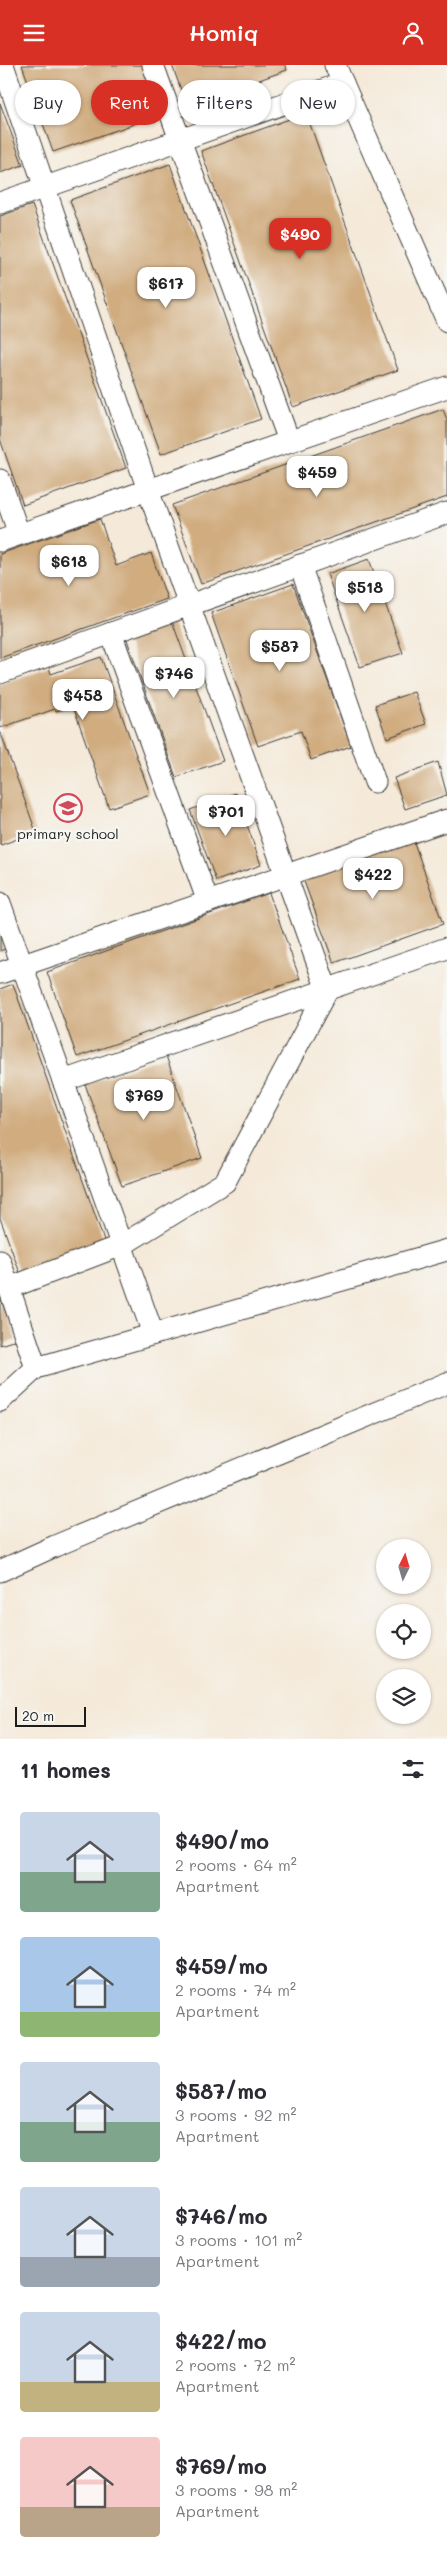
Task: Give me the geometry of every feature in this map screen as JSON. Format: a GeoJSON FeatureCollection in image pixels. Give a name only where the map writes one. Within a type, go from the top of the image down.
{"type":"FeatureCollection","features":[{"type":"Feature","properties":{"kind":"street"},"geometry":{"type":"LineString","coordinates":[[3,65],[148,490],[327,990],[225,1182],[122,1245],[9,1288]]}},
{"type":"Feature","properties":{"kind":"street"},"geometry":{"type":"LineString","coordinates":[[153,65],[289,441]]}},
{"type":"Feature","properties":{"kind":"street"},"geometry":{"type":"LineString","coordinates":[[0,203],[180,140],[339,74],[447,321]]}},
{"type":"Feature","properties":{"kind":"street"},"geometry":{"type":"LineString","coordinates":[[0,480],[10,537],[447,387]]}},
{"type":"Feature","properties":{"kind":"street"},"geometry":{"type":"LineString","coordinates":[[0,673],[189,603],[447,513]]}},
{"type":"Feature","properties":{"kind":"street"},"geometry":{"type":"LineString","coordinates":[[300,565],[376,782]]}},
{"type":"Feature","properties":{"kind":"street"},"geometry":{"type":"LineString","coordinates":[[111,633],[208,902]]}},
{"type":"Feature","properties":{"kind":"street"},"geometry":{"type":"LineString","coordinates":[[0,973],[447,820]]}},
{"type":"Feature","properties":{"kind":"street"},"geometry":{"type":"LineString","coordinates":[[0,903],[153,1334]]}},
{"type":"Feature","properties":{"kind":"street"},"geometry":{"type":"LineString","coordinates":[[63,1081],[447,948]]}},
{"type":"Feature","properties":{"kind":"street"},"geometry":{"type":"LineString","coordinates":[[0,1401],[36,1368],[447,1250]]}},
{"type":"Feature","properties":{"kind":"street"},"geometry":{"type":"LineString","coordinates":[[0,1261],[36,1368]]}},
{"type":"Feature","properties":{"kind":"street"},"geometry":{"type":"LineString","coordinates":[[0,1571],[64,1542],[447,1383]]}},
{"type":"Feature","properties":{"kind":"building"},"geometry":{"type":"Polygon","coordinates":[[[22,65],[142,65],[147,80],[91,80],[91,125],[131,125],[53,152],[43,125],[81,125],[81,80],[27,80],[22,65]]]}},
{"type":"Feature","properties":{"kind":"building"},"geometry":{"type":"Polygon","coordinates":[[[172,65],[285,65],[287,70],[259,80],[178,81],[172,65]]]}},
{"type":"Feature","properties":{"kind":"building"},"geometry":{"type":"Polygon","coordinates":[[[0,103],[23,165],[0,173],[0,103]]]}},
{"type":"Feature","properties":{"kind":"building"},"geometry":{"type":"Polygon","coordinates":[[[281,122],[281,125],[310,125],[398,370],[293,407],[201,151],[281,122]]]}},
{"type":"Feature","properties":{"kind":"building"},"geometry":{"type":"Polygon","coordinates":[[[170,164],[261,419],[161,454],[70,200],[170,164]]]}},
{"type":"Feature","properties":{"kind":"building"},"geometry":{"type":"Polygon","coordinates":[[[32,205],[126,468],[23,505],[0,439],[0,216],[32,205]]]}},
{"type":"Feature","properties":{"kind":"building"},"geometry":{"type":"Polygon","coordinates":[[[443,409],[447,420],[447,497],[201,584],[172,505],[443,409]]]}},
{"type":"Feature","properties":{"kind":"building"},"geometry":{"type":"Polygon","coordinates":[[[100,519],[116,566],[151,553],[167,599],[0,658],[0,554],[100,519]]]}},
{"type":"Feature","properties":{"kind":"building"},"geometry":{"type":"Polygon","coordinates":[[[369,559],[403,653],[360,667],[327,574],[369,559]]]}},
{"type":"Feature","properties":{"kind":"building"},"geometry":{"type":"Polygon","coordinates":[[[293,584],[351,746],[311,760],[301,731],[258,746],[211,613],[293,584]]]}},
{"type":"Feature","properties":{"kind":"building"},"geometry":{"type":"Polygon","coordinates":[[[172,621],[223,761],[176,777],[126,637],[172,621]]]}},
{"type":"Feature","properties":{"kind":"building"},"geometry":{"type":"Polygon","coordinates":[[[101,657],[150,794],[109,808],[73,706],[56,711],[55,709],[0,728],[0,684],[49,667],[51,674],[101,657]]]}},
{"type":"Feature","properties":{"kind":"building"},"geometry":{"type":"Polygon","coordinates":[[[414,692],[426,724],[387,738],[375,705],[414,692]]]}},
{"type":"Feature","properties":{"kind":"building"},"geometry":{"type":"Polygon","coordinates":[[[0,731],[36,832],[1,845],[0,843],[0,731]]]}},
{"type":"Feature","properties":{"kind":"building"},"geometry":{"type":"Polygon","coordinates":[[[438,762],[447,795],[405,809],[394,778],[438,762]]]}},
{"type":"Feature","properties":{"kind":"building"},"geometry":{"type":"Polygon","coordinates":[[[236,793],[261,865],[216,881],[190,810],[236,793]]]}},
{"type":"Feature","properties":{"kind":"building"},"geometry":{"type":"Polygon","coordinates":[[[412,837],[443,924],[334,963],[302,876],[412,837]]]}},
{"type":"Feature","properties":{"kind":"building"},"geometry":{"type":"Polygon","coordinates":[[[269,893],[300,979],[77,1057],[47,972],[269,893]]]}},
{"type":"Feature","properties":{"kind":"building"},"geometry":{"type":"Polygon","coordinates":[[[0,934],[5,949],[0,951],[0,934]]]}},
{"type":"Feature","properties":{"kind":"building"},"geometry":{"type":"Polygon","coordinates":[[[13,984],[105,1243],[20,1273],[0,1218],[0,989],[13,984]]]}},
{"type":"Feature","properties":{"kind":"building"},"geometry":{"type":"Polygon","coordinates":[[[166,1056],[202,1158],[122,1186],[85,1084],[166,1056]]]}},
{"type":"Feature","properties":{"kind":"building"},"geometry":{"type":"Polygon","coordinates":[[[0,1296],[16,1340],[0,1345],[0,1296]]]}},
{"type":"Feature","properties":{"kind":"place","name":"primary school"},"geometry":{"type":"Point","coordinates":[68,808]}}]}
